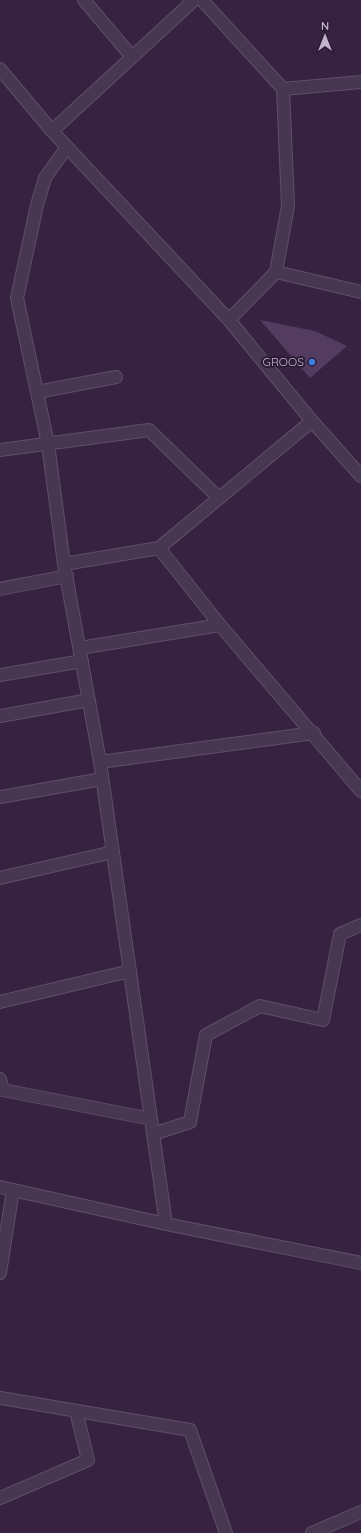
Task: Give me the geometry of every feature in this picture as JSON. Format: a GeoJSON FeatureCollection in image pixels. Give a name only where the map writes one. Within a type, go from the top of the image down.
{"type":"FeatureCollection","features":[{"type":"Feature","properties":{"kind":"street"},"geometry":{"type":"LineString","coordinates":[[84,0],[132,57]]}},
{"type":"Feature","properties":{"kind":"street"},"geometry":{"type":"LineString","coordinates":[[52,131],[194,0]]}},
{"type":"Feature","properties":{"kind":"street"},"geometry":{"type":"LineString","coordinates":[[202,0],[283,89],[288,206],[276,272],[230,320]]}},
{"type":"Feature","properties":{"kind":"street"},"geometry":{"type":"LineString","coordinates":[[0,69],[52,131],[230,320],[312,421],[361,476]]}},
{"type":"Feature","properties":{"kind":"street"},"geometry":{"type":"LineString","coordinates":[[283,89],[361,82]]}},
{"type":"Feature","properties":{"kind":"street"},"geometry":{"type":"LineString","coordinates":[[67,147],[45,178],[37,205],[17,298],[48,444],[64,564],[100,762],[166,1224]]}},
{"type":"Feature","properties":{"kind":"street"},"geometry":{"type":"LineString","coordinates":[[276,272],[361,292]]}},
{"type":"Feature","properties":{"kind":"street"},"geometry":{"type":"LineString","coordinates":[[37,392],[116,377]]}},
{"type":"Feature","properties":{"kind":"street"},"geometry":{"type":"LineString","coordinates":[[64,564],[159,548],[312,421]]}},
{"type":"Feature","properties":{"kind":"street"},"geometry":{"type":"LineString","coordinates":[[0,450],[149,430],[219,498]]}},
{"type":"Feature","properties":{"kind":"street"},"geometry":{"type":"LineString","coordinates":[[159,548],[220,625],[361,790]]}},
{"type":"Feature","properties":{"kind":"street"},"geometry":{"type":"LineString","coordinates":[[0,589],[67,576]]}},
{"type":"Feature","properties":{"kind":"street"},"geometry":{"type":"LineString","coordinates":[[0,675],[81,654],[220,625]]}},
{"type":"Feature","properties":{"kind":"street"},"geometry":{"type":"LineString","coordinates":[[0,716],[89,700]]}},
{"type":"Feature","properties":{"kind":"street"},"geometry":{"type":"LineString","coordinates":[[100,762],[314,734]]}},
{"type":"Feature","properties":{"kind":"street"},"geometry":{"type":"LineString","coordinates":[[0,797],[102,779]]}},
{"type":"Feature","properties":{"kind":"street"},"geometry":{"type":"LineString","coordinates":[[0,878],[113,852]]}},
{"type":"Feature","properties":{"kind":"street"},"geometry":{"type":"LineString","coordinates":[[153,1134],[190,1122],[206,1035],[260,1006],[323,1020],[340,934],[361,925]]}},
{"type":"Feature","properties":{"kind":"street"},"geometry":{"type":"LineString","coordinates":[[0,1002],[130,971]]}},
{"type":"Feature","properties":{"kind":"street"},"geometry":{"type":"LineString","coordinates":[[0,1079],[3,1090],[151,1119]]}},
{"type":"Feature","properties":{"kind":"street"},"geometry":{"type":"LineString","coordinates":[[0,1187],[166,1224],[361,1262]]}},
{"type":"Feature","properties":{"kind":"street"},"geometry":{"type":"LineString","coordinates":[[0,1273],[13,1190]]}},
{"type":"Feature","properties":{"kind":"street"},"geometry":{"type":"LineString","coordinates":[[0,1398],[190,1430],[226,1533]]}},
{"type":"Feature","properties":{"kind":"street"},"geometry":{"type":"LineString","coordinates":[[0,1498],[88,1460],[76,1411]]}},
{"type":"Feature","properties":{"kind":"street"},"geometry":{"type":"LineString","coordinates":[[312,1533],[361,1512]]}},
{"type":"Feature","properties":{"kind":"building","name":"GROOS"},"geometry":{"type":"Polygon","coordinates":[[[260,320],[315,331],[347,346],[310,378],[260,320]]]}},
{"type":"Feature","properties":{"kind":"place","name":"GROOS"},"geometry":{"type":"Point","coordinates":[312,362]}}]}
